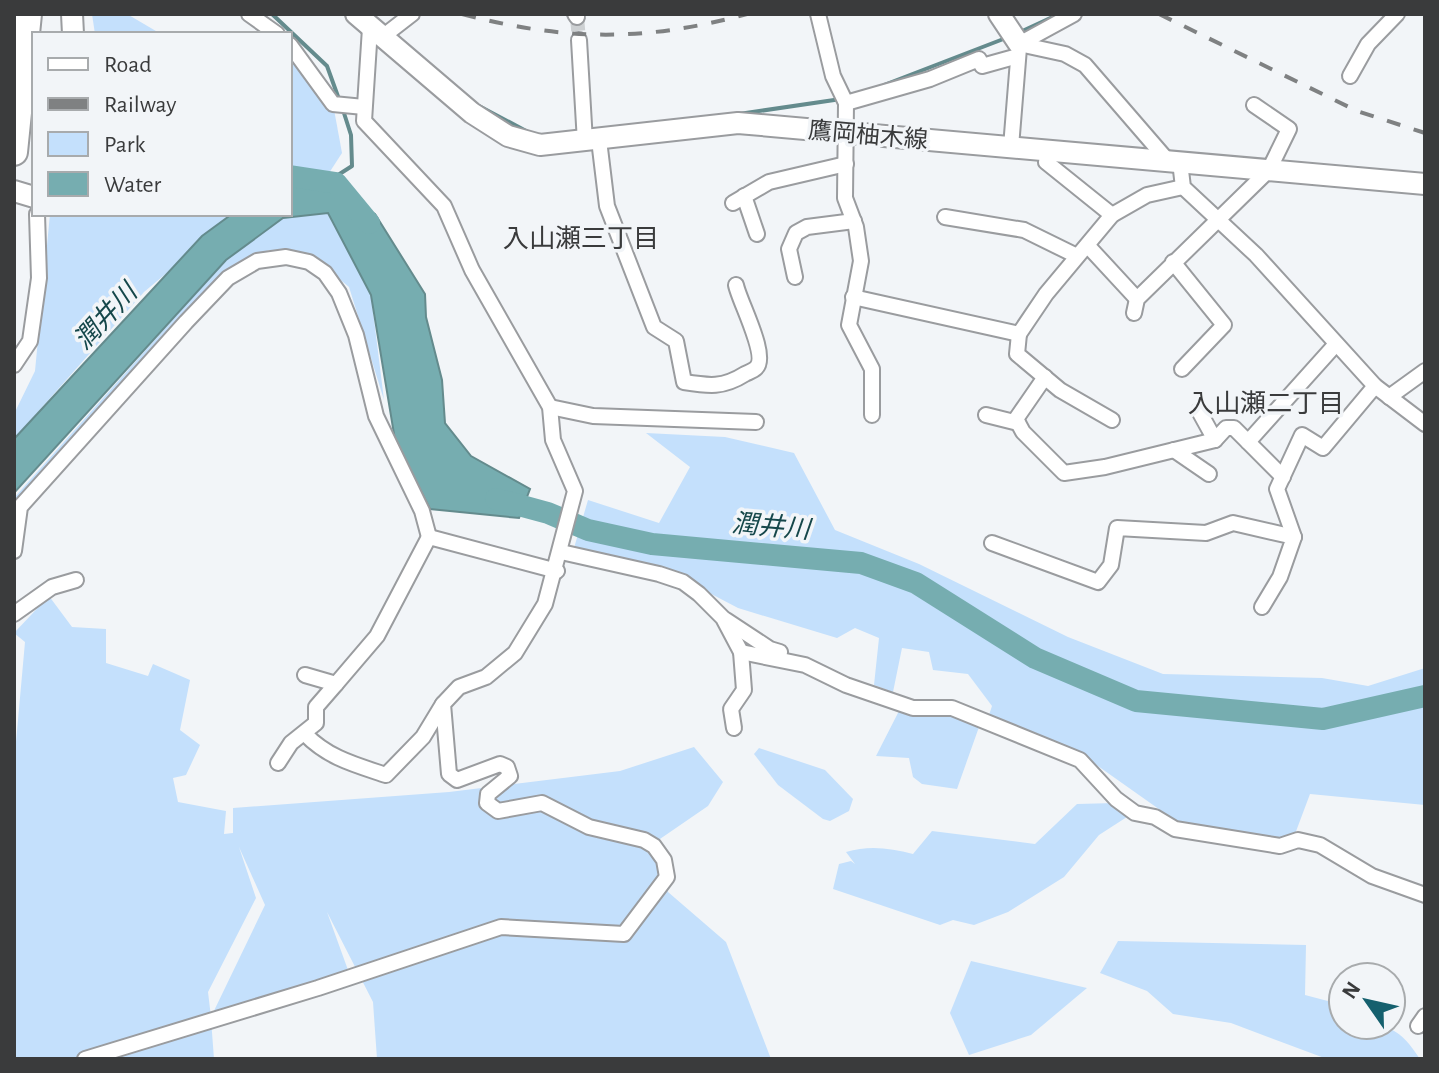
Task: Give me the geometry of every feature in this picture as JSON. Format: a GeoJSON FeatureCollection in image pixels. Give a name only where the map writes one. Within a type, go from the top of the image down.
{"type":"FeatureCollection","features":[{"type":"Feature","properties":{"kind":"highway"},"geometry":{"type":"LineString","coordinates":[[14,152],[28,14]]}},
{"type":"Feature","properties":{"kind":"main road"},"geometry":{"type":"LineString","coordinates":[[999,14],[1019,50]]}},
{"type":"Feature","properties":{"kind":"main road","name":"鷹岡柚木線"},"geometry":{"type":"LineString","coordinates":[[369,27],[472,113],[508,136],[540,145],[717,122],[1425,184]]}},
{"type":"Feature","properties":{"kind":"street"},"geometry":{"type":"LineString","coordinates":[[249,14],[274,32]]}},
{"type":"Feature","properties":{"kind":"street"},"geometry":{"type":"LineString","coordinates":[[305,734],[318,747],[341,760],[386,775],[423,737],[443,704],[459,687],[486,677],[515,653],[545,604],[557,571],[575,491],[553,440],[550,407],[472,270],[444,206],[364,121],[369,27],[412,14]]}},
{"type":"Feature","properties":{"kind":"street"},"geometry":{"type":"LineString","coordinates":[[818,14],[833,76],[846,103],[845,198],[854,221],[861,261],[849,325],[872,369],[872,415]]}},
{"type":"Feature","properties":{"kind":"street"},"geometry":{"type":"LineString","coordinates":[[846,103],[930,79],[979,59],[982,66],[1019,50],[1074,14]]}},
{"type":"Feature","properties":{"kind":"street"},"geometry":{"type":"LineString","coordinates":[[1350,76],[1368,44],[1397,14]]}},
{"type":"Feature","properties":{"kind":"street"},"geometry":{"type":"LineString","coordinates":[[579,40],[588,137],[607,206],[654,327],[676,341],[684,382],[716,387],[733,383],[757,368],[760,359],[751,318],[741,308],[736,285]]}},
{"type":"Feature","properties":{"kind":"street"},"geometry":{"type":"LineString","coordinates":[[292,48],[333,104],[364,107]]}},
{"type":"Feature","properties":{"kind":"street"},"geometry":{"type":"LineString","coordinates":[[1011,147],[1019,50]]}},
{"type":"Feature","properties":{"kind":"street"},"geometry":{"type":"LineString","coordinates":[[1019,50],[1065,54],[1085,65],[1174,161],[1183,187],[1217,217],[1375,386],[1424,423]]}},
{"type":"Feature","properties":{"kind":"street"},"geometry":{"type":"LineString","coordinates":[[1088,246],[1136,306],[1217,217],[1269,170],[1289,129],[1254,105]]}},
{"type":"Feature","properties":{"kind":"street"},"geometry":{"type":"LineString","coordinates":[[1049,151],[1046,162],[1112,215]]}},
{"type":"Feature","properties":{"kind":"street"},"geometry":{"type":"LineString","coordinates":[[757,234],[738,200],[769,182],[846,164]]}},
{"type":"Feature","properties":{"kind":"street"},"geometry":{"type":"LineString","coordinates":[[1112,420],[1045,377],[1017,354],[1019,334],[1112,215],[1147,195],[1183,187]]}},
{"type":"Feature","properties":{"kind":"street"},"geometry":{"type":"LineString","coordinates":[[14,365],[30,341],[39,278],[37,216]]}},
{"type":"Feature","properties":{"kind":"street"},"geometry":{"type":"LineString","coordinates":[[945,217],[1024,230],[1077,256]]}},
{"type":"Feature","properties":{"kind":"street"},"geometry":{"type":"LineString","coordinates":[[795,277],[789,249],[796,233],[807,227],[854,221]]}},
{"type":"Feature","properties":{"kind":"street"},"geometry":{"type":"LineString","coordinates":[[14,551],[20,507],[228,278],[257,261],[286,257],[309,262],[325,273],[339,293],[356,335],[376,416],[422,511],[429,537],[377,636],[316,707],[316,723],[291,743],[278,763]]}},
{"type":"Feature","properties":{"kind":"street"},"geometry":{"type":"LineString","coordinates":[[1173,262],[1224,325],[1182,369]]}},
{"type":"Feature","properties":{"kind":"street"},"geometry":{"type":"LineString","coordinates":[[853,297],[1019,334]]}},
{"type":"Feature","properties":{"kind":"street"},"geometry":{"type":"LineString","coordinates":[[1248,442],[1336,344]]}},
{"type":"Feature","properties":{"kind":"street"},"geometry":{"type":"LineString","coordinates":[[1389,397],[1425,371]]}},
{"type":"Feature","properties":{"kind":"street"},"geometry":{"type":"LineString","coordinates":[[1045,377],[1016,419],[1064,473],[1215,440],[1226,428],[1234,428],[1283,477]]}},
{"type":"Feature","properties":{"kind":"street"},"geometry":{"type":"LineString","coordinates":[[1262,607],[1280,577],[1294,537],[1277,489],[1302,435],[1323,448],[1375,386]]}},
{"type":"Feature","properties":{"kind":"street"},"geometry":{"type":"LineString","coordinates":[[550,407],[593,416],[756,422]]}},
{"type":"Feature","properties":{"kind":"street"},"geometry":{"type":"LineString","coordinates":[[1199,411],[1215,440]]}},
{"type":"Feature","properties":{"kind":"street"},"geometry":{"type":"LineString","coordinates":[[986,415],[1018,423]]}},
{"type":"Feature","properties":{"kind":"street"},"geometry":{"type":"LineString","coordinates":[[1174,450],[1209,474]]}},
{"type":"Feature","properties":{"kind":"street"},"geometry":{"type":"LineString","coordinates":[[992,543],[1098,582],[1111,565],[1117,528],[1206,533],[1233,523],[1294,537]]}},
{"type":"Feature","properties":{"kind":"street"},"geometry":{"type":"LineString","coordinates":[[429,537],[557,571]]}},
{"type":"Feature","properties":{"kind":"street"},"geometry":{"type":"LineString","coordinates":[[561,552],[683,582],[723,618],[770,649],[824,662]]}},
{"type":"Feature","properties":{"kind":"street"},"geometry":{"type":"LineString","coordinates":[[14,614],[52,587],[76,580]]}},
{"type":"Feature","properties":{"kind":"street"},"geometry":{"type":"LineString","coordinates":[[723,618],[741,652],[744,690],[731,709],[734,728]]}},
{"type":"Feature","properties":{"kind":"street"},"geometry":{"type":"LineString","coordinates":[[741,652],[805,665],[846,685],[913,708],[952,708],[1080,760],[1116,799],[1135,813],[1155,817],[1175,829],[1280,846],[1298,840],[1320,845],[1372,876],[1425,895]]}},
{"type":"Feature","properties":{"kind":"street"},"geometry":{"type":"LineString","coordinates":[[305,675],[336,684]]}},
{"type":"Feature","properties":{"kind":"street"},"geometry":{"type":"LineString","coordinates":[[85,1059],[318,988],[501,927],[624,934],[667,877],[664,860],[654,846],[589,827],[542,803],[498,811],[487,803],[488,794],[512,772],[500,764],[457,780],[449,774],[443,704]]}},
{"type":"Feature","properties":{"kind":"green space"},"geometry":{"type":"Polygon","coordinates":[[[92,14],[127,14],[158,32],[95,32],[92,14]]]}},
{"type":"Feature","properties":{"kind":"green space"},"geometry":{"type":"Polygon","coordinates":[[[292,57],[333,104],[342,153],[329,173],[292,167],[292,57]]]}},
{"type":"Feature","properties":{"kind":"green space"},"geometry":{"type":"Polygon","coordinates":[[[325,209],[371,295],[384,400],[349,287],[313,257],[269,250],[237,263],[16,505],[14,521],[14,498],[226,260],[283,218],[325,209]]]}},
{"type":"Feature","properties":{"kind":"green space"},"geometry":{"type":"Polygon","coordinates":[[[50,216],[235,216],[144,292],[14,439],[14,414],[35,371],[50,216]]]}},
{"type":"Feature","properties":{"kind":"green space"},"geometry":{"type":"Polygon","coordinates":[[[646,433],[725,437],[794,453],[835,530],[919,564],[1068,637],[1163,674],[1322,678],[1368,686],[1425,668],[1425,805],[1310,794],[1292,842],[1180,824],[1088,759],[988,718],[992,706],[968,674],[933,670],[929,652],[902,648],[893,692],[874,685],[879,638],[855,628],[837,638],[738,608],[658,566],[574,548],[588,500],[659,523],[690,467],[646,433]]]}},
{"type":"Feature","properties":{"kind":"green space"},"geometry":{"type":"Polygon","coordinates":[[[49,596],[72,627],[106,629],[106,663],[148,676],[153,664],[190,680],[180,730],[200,745],[186,775],[173,778],[178,802],[226,811],[224,834],[233,833],[233,808],[449,792],[620,771],[694,747],[723,782],[708,806],[657,841],[668,892],[726,942],[771,1059],[377,1059],[373,1002],[327,912],[348,970],[211,1019],[214,1059],[14,1059],[14,764],[25,642],[14,633],[49,596]],[[239,847],[256,898],[208,992],[211,1017],[265,905],[239,847]]]}},
{"type":"Feature","properties":{"kind":"green space"},"geometry":{"type":"Polygon","coordinates":[[[899,711],[945,713],[979,727],[957,789],[922,784],[913,777],[909,758],[876,756],[899,711]]]}},
{"type":"Feature","properties":{"kind":"green space"},"geometry":{"type":"Polygon","coordinates":[[[759,748],[825,770],[853,799],[849,811],[830,821],[823,819],[778,785],[754,754],[759,748]]]}},
{"type":"Feature","properties":{"kind":"green space"},"geometry":{"type":"Polygon","coordinates":[[[1115,803],[1130,815],[1099,835],[1064,877],[1008,912],[974,925],[953,920],[940,925],[833,889],[839,864],[851,861],[855,864],[846,852],[880,848],[913,854],[932,831],[1035,844],[1077,804],[1115,803]]]}},
{"type":"Feature","properties":{"kind":"green space"},"geometry":{"type":"Polygon","coordinates":[[[1118,941],[1306,945],[1305,995],[1327,1001],[1327,1041],[1406,1041],[1420,1059],[1327,1059],[1231,1023],[1173,1014],[1147,991],[1100,973],[1118,941]]]}},
{"type":"Feature","properties":{"kind":"green space"},"geometry":{"type":"Polygon","coordinates":[[[971,961],[1087,988],[1031,1035],[969,1055],[950,1013],[971,961]]]}},
{"type":"Feature","properties":{"kind":"water"},"geometry":{"type":"Polygon","coordinates":[[[292,170],[375,214],[425,294],[426,317],[442,380],[445,423],[471,456],[530,489],[519,518],[430,509],[395,440],[371,295],[328,213],[283,218],[226,260],[14,493],[14,439],[202,236],[229,216],[292,216],[292,170]]]}},
{"type":"Feature","properties":{"kind":"waterway"},"geometry":{"type":"LineString","coordinates":[[272,14],[291,32]]}},
{"type":"Feature","properties":{"kind":"waterway"},"geometry":{"type":"LineString","coordinates":[[1018,33],[1059,14]]}},
{"type":"Feature","properties":{"kind":"waterway"},"geometry":{"type":"LineString","coordinates":[[292,33],[327,66],[340,102]]}},
{"type":"Feature","properties":{"kind":"waterway"},"geometry":{"type":"LineString","coordinates":[[884,85],[1006,38]]}},
{"type":"Feature","properties":{"kind":"waterway"},"geometry":{"type":"LineString","coordinates":[[739,114],[841,99]]}},
{"type":"Feature","properties":{"kind":"waterway"},"geometry":{"type":"LineString","coordinates":[[479,106],[528,132]]}},
{"type":"Feature","properties":{"kind":"waterway"},"geometry":{"type":"LineString","coordinates":[[336,183],[338,175],[352,166],[351,135],[343,110]]}},
{"type":"Feature","properties":{"kind":"waterway","name":"潤井川"},"geometry":{"type":"LineString","coordinates":[[292,176],[336,183],[369,223]]}},
{"type":"Feature","properties":{"kind":"waterway","name":"潤井川"},"geometry":{"type":"LineString","coordinates":[[496,499],[548,513],[588,530],[652,544],[861,563],[916,583],[1035,658],[1136,701],[1323,719],[1425,696]]}},
{"type":"Feature","properties":{"kind":"tunnel"},"geometry":{"type":"LineString","coordinates":[[577,17],[579,40]]}},
{"type":"Feature","properties":{"kind":"railway"},"geometry":{"type":"LineString","coordinates":[[462,14],[535,29],[604,35],[674,30],[747,14]]}},
{"type":"Feature","properties":{"kind":"railway"},"geometry":{"type":"LineString","coordinates":[[1159,14],[1357,111],[1425,133]]}},
{"type":"Feature","properties":{"kind":"district","name":"入山瀬三丁目"},"geometry":{"type":"Point","coordinates":[581,238]}},
{"type":"Feature","properties":{"kind":"district","name":"入山瀬二丁目"},"geometry":{"type":"Point","coordinates":[1266,403]}}]}
